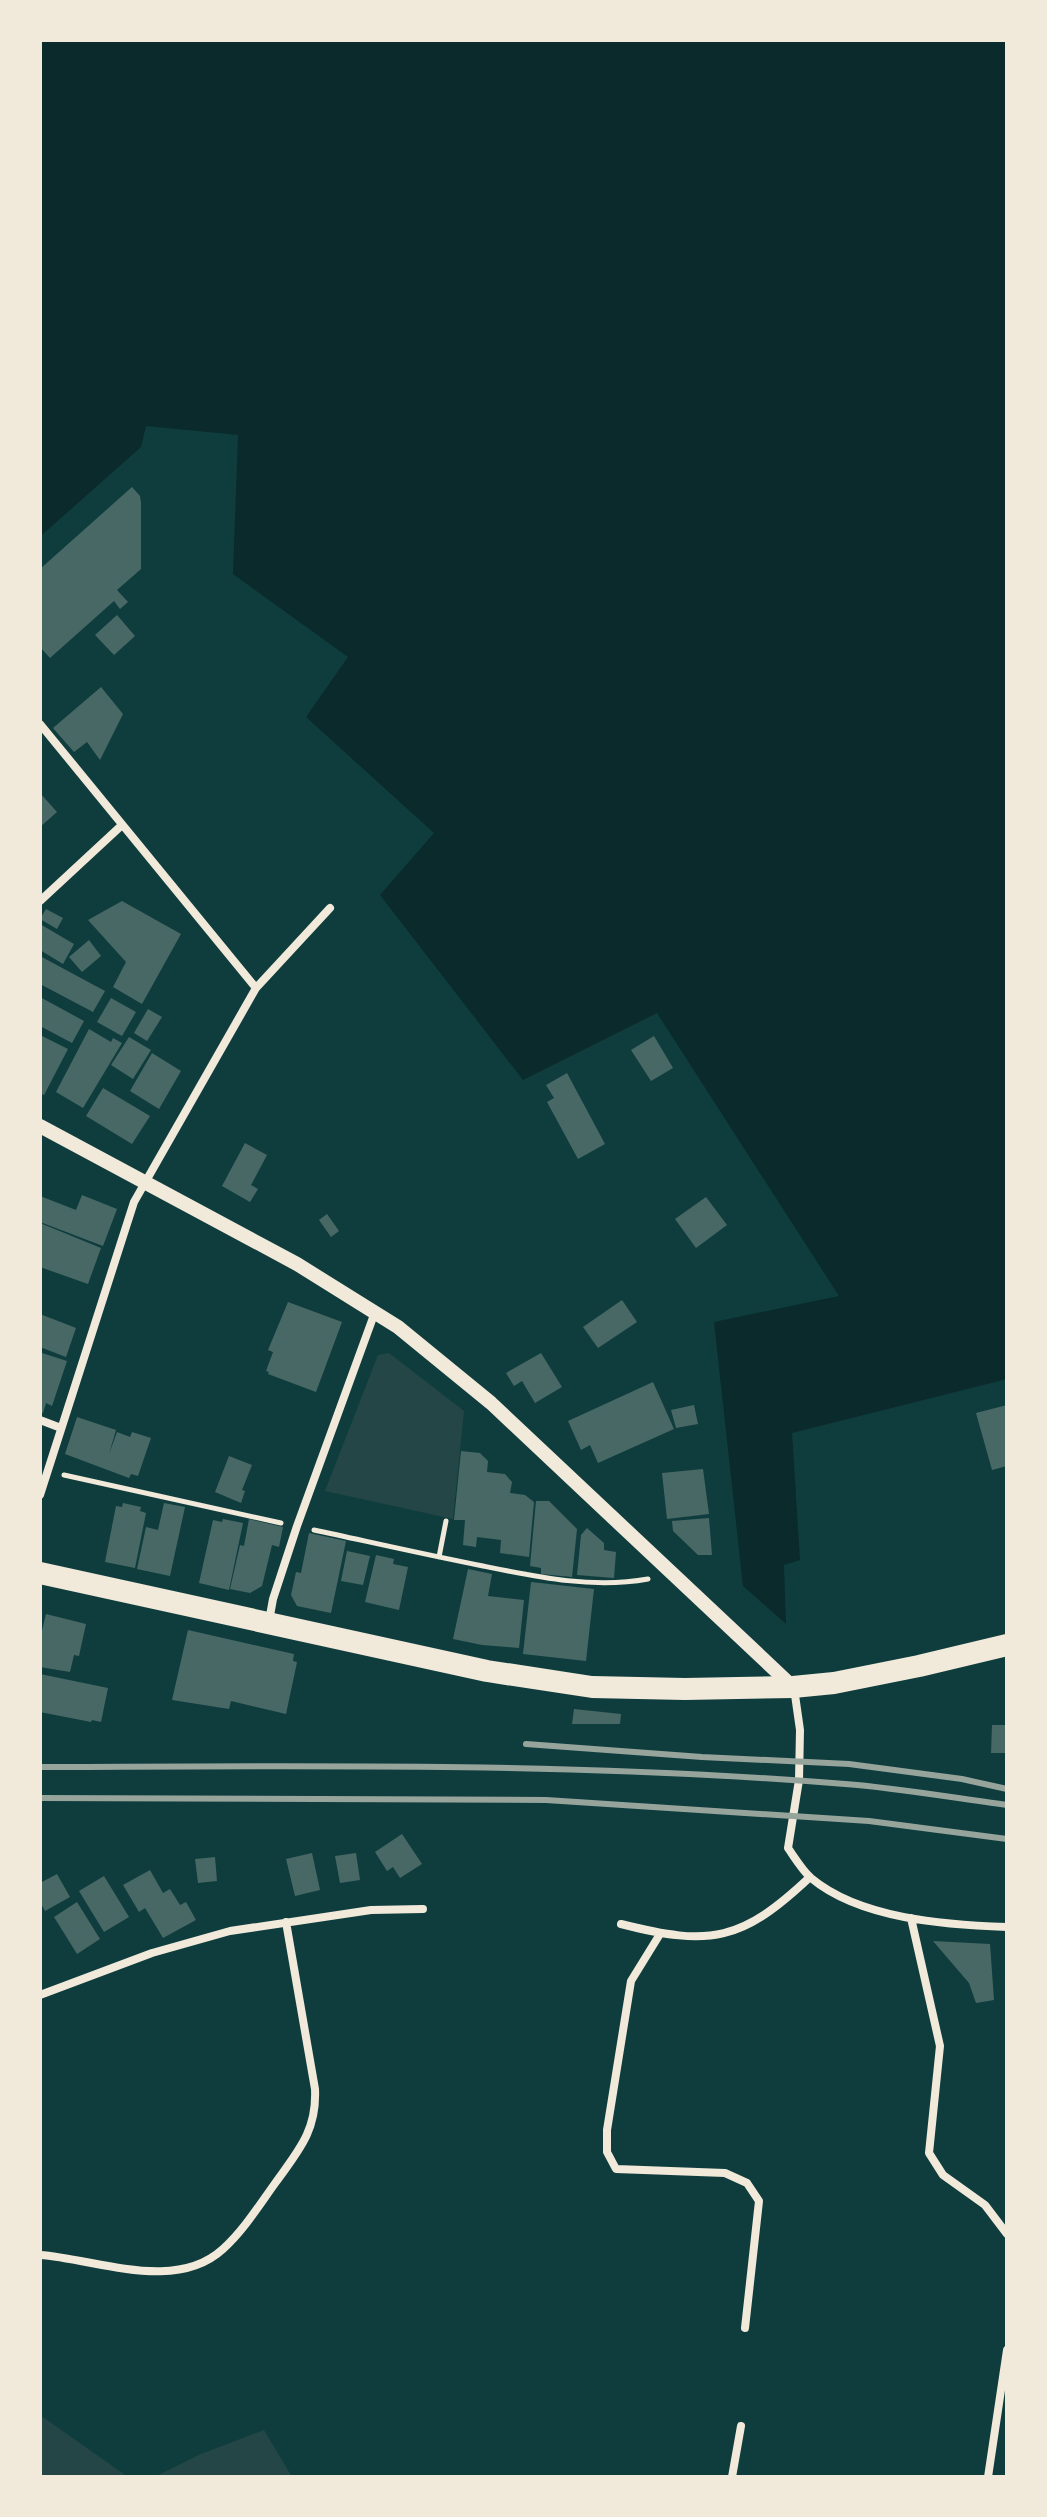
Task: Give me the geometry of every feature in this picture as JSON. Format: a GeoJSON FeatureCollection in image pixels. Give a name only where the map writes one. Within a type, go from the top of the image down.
{"type":"FeatureCollection","features":[{"type":"Feature","properties":{"kind":"highway"},"geometry":{"type":"LineString","coordinates":[[40,1573],[487,1671],[592,1687],[793,1687],[876,1674],[1007,1645]]}},
{"type":"Feature","properties":{"kind":"street"},"geometry":{"type":"LineString","coordinates":[[40,724],[256,988]]}},
{"type":"Feature","properties":{"kind":"street"},"geometry":{"type":"LineString","coordinates":[[40,901],[122,825]]}},
{"type":"Feature","properties":{"kind":"street"},"geometry":{"type":"LineString","coordinates":[[40,1495],[134,1202],[256,988],[330,908]]}},
{"type":"Feature","properties":{"kind":"street"},"geometry":{"type":"LineString","coordinates":[[40,1126],[297,1264],[375,1312],[446,1363],[793,1687],[800,1730],[799,1780],[788,1848],[810,1877],[855,1903],[911,1918],[1007,1927]]}},
{"type":"Feature","properties":{"kind":"street"},"geometry":{"type":"LineString","coordinates":[[268,1624],[297,1526],[375,1312]]}},
{"type":"Feature","properties":{"kind":"street"},"geometry":{"type":"LineString","coordinates":[[40,1420],[61,1428]]}},
{"type":"Feature","properties":{"kind":"street"},"geometry":{"type":"LineString","coordinates":[[621,1924],[660,1934],[703,1938],[744,1928],[777,1907],[810,1877]]}},
{"type":"Feature","properties":{"kind":"street"},"geometry":{"type":"LineString","coordinates":[[40,1995],[190,1940],[230,1931],[371,1910],[423,1909]]}},
{"type":"Feature","properties":{"kind":"street"},"geometry":{"type":"LineString","coordinates":[[911,1918],[940,2046],[929,2153],[943,2175],[985,2205],[1007,2234]]}},
{"type":"Feature","properties":{"kind":"street"},"geometry":{"type":"LineString","coordinates":[[40,2255],[148,2271],[174,2271],[199,2265],[222,2251],[239,2232],[302,2146],[316,2109],[286,1922]]}},
{"type":"Feature","properties":{"kind":"street"},"geometry":{"type":"LineString","coordinates":[[660,1934],[631,1981],[607,2130],[607,2152],[616,2169],[725,2173],[747,2183],[759,2201],[745,2328]]}},
{"type":"Feature","properties":{"kind":"street"},"geometry":{"type":"LineString","coordinates":[[988,2477],[1007,2350]]}},
{"type":"Feature","properties":{"kind":"street"},"geometry":{"type":"LineString","coordinates":[[732,2477],[741,2426]]}},
{"type":"Feature","properties":{"kind":"path"},"geometry":{"type":"LineString","coordinates":[[47,1472],[439,1557],[578,1582],[625,1583],[648,1579]]}},
{"type":"Feature","properties":{"kind":"path"},"geometry":{"type":"LineString","coordinates":[[439,1557],[446,1521]]}},
{"type":"Feature","properties":{"kind":"shaded area"},"geometry":{"type":"Polygon","coordinates":[[[40,40],[1007,40],[1007,1379],[792,1433],[800,1560],[784,1565],[786,1624],[743,1586],[714,1322],[839,1296],[657,1013],[523,1080],[380,895],[434,833],[306,717],[348,657],[233,574],[238,435],[146,426],[141,447],[40,534],[40,40]]]}},
{"type":"Feature","properties":{"kind":"shaded area"},"geometry":{"type":"Polygon","coordinates":[[[389,1353],[464,1411],[453,1519],[325,1491],[378,1355],[389,1353]]]}},
{"type":"Feature","properties":{"kind":"shaded area"},"geometry":{"type":"Polygon","coordinates":[[[40,2415],[128,2477],[40,2477],[40,2415]]]}},
{"type":"Feature","properties":{"kind":"shaded area"},"geometry":{"type":"Polygon","coordinates":[[[264,2430],[292,2477],[154,2477],[201,2454],[264,2430]]]}},
{"type":"Feature","properties":{"kind":"building"},"geometry":{"type":"Polygon","coordinates":[[[132,487],[140,496],[141,503],[141,569],[117,590],[128,602],[120,609],[114,601],[50,658],[40,647],[40,569],[132,487]]]}},
{"type":"Feature","properties":{"kind":"building"},"geometry":{"type":"Polygon","coordinates":[[[117,615],[135,636],[114,655],[95,635],[117,615]]]}},
{"type":"Feature","properties":{"kind":"building"},"geometry":{"type":"Polygon","coordinates":[[[101,687],[123,714],[100,760],[87,742],[74,752],[53,728],[101,687]]]}},
{"type":"Feature","properties":{"kind":"building"},"geometry":{"type":"Polygon","coordinates":[[[40,793],[57,812],[40,827],[40,793]]]}},
{"type":"Feature","properties":{"kind":"building"},"geometry":{"type":"Polygon","coordinates":[[[122,901],[181,934],[142,1004],[113,987],[126,962],[88,920],[122,901]]]}},
{"type":"Feature","properties":{"kind":"building"},"geometry":{"type":"Polygon","coordinates":[[[46,909],[63,918],[57,929],[40,919],[46,909]]]}},
{"type":"Feature","properties":{"kind":"building"},"geometry":{"type":"Polygon","coordinates":[[[40,924],[74,944],[63,964],[40,950],[40,924]]]}},
{"type":"Feature","properties":{"kind":"building"},"geometry":{"type":"Polygon","coordinates":[[[89,940],[101,956],[82,972],[69,957],[89,940]]]}},
{"type":"Feature","properties":{"kind":"building"},"geometry":{"type":"Polygon","coordinates":[[[40,956],[105,991],[93,1012],[40,984],[40,956]]]}},
{"type":"Feature","properties":{"kind":"building"},"geometry":{"type":"Polygon","coordinates":[[[40,997],[84,1021],[72,1043],[40,1026],[40,997]]]}},
{"type":"Feature","properties":{"kind":"building"},"geometry":{"type":"Polygon","coordinates":[[[111,998],[136,1012],[122,1036],[97,1022],[111,998]]]}},
{"type":"Feature","properties":{"kind":"building"},"geometry":{"type":"Polygon","coordinates":[[[148,1009],[162,1017],[147,1041],[134,1033],[148,1009]]]}},
{"type":"Feature","properties":{"kind":"building"},"geometry":{"type":"Polygon","coordinates":[[[89,1029],[111,1042],[113,1038],[122,1043],[83,1108],[56,1092],[89,1029]]]}},
{"type":"Feature","properties":{"kind":"building"},"geometry":{"type":"Polygon","coordinates":[[[40,1035],[68,1049],[44,1095],[40,1093],[40,1035]]]}},
{"type":"Feature","properties":{"kind":"building"},"geometry":{"type":"Polygon","coordinates":[[[654,1036],[673,1068],[651,1081],[631,1050],[654,1036]]]}},
{"type":"Feature","properties":{"kind":"building"},"geometry":{"type":"Polygon","coordinates":[[[129,1037],[151,1050],[133,1079],[111,1065],[129,1037]]]}},
{"type":"Feature","properties":{"kind":"building"},"geometry":{"type":"Polygon","coordinates":[[[152,1053],[181,1071],[159,1109],[130,1091],[152,1053]]]}},
{"type":"Feature","properties":{"kind":"building"},"geometry":{"type":"Polygon","coordinates":[[[567,1073],[605,1144],[578,1159],[547,1102],[554,1098],[546,1085],[567,1073]]]}},
{"type":"Feature","properties":{"kind":"building"},"geometry":{"type":"Polygon","coordinates":[[[103,1088],[150,1116],[132,1144],[86,1116],[103,1088]]]}},
{"type":"Feature","properties":{"kind":"building"},"geometry":{"type":"Polygon","coordinates":[[[245,1143],[267,1155],[251,1185],[258,1189],[250,1202],[222,1186],[245,1143]]]}},
{"type":"Feature","properties":{"kind":"building"},"geometry":{"type":"Polygon","coordinates":[[[82,1195],[117,1209],[103,1246],[40,1222],[40,1196],[76,1210],[82,1195]]]}},
{"type":"Feature","properties":{"kind":"building"},"geometry":{"type":"Polygon","coordinates":[[[706,1197],[727,1225],[696,1248],[675,1219],[706,1197]]]}},
{"type":"Feature","properties":{"kind":"building"},"geometry":{"type":"Polygon","coordinates":[[[327,1214],[339,1231],[331,1237],[319,1220],[327,1214]]]}},
{"type":"Feature","properties":{"kind":"building"},"geometry":{"type":"Polygon","coordinates":[[[40,1223],[101,1248],[88,1284],[40,1267],[40,1223]]]}},
{"type":"Feature","properties":{"kind":"building"},"geometry":{"type":"Polygon","coordinates":[[[622,1300],[637,1322],[598,1348],[583,1327],[622,1300]]]}},
{"type":"Feature","properties":{"kind":"building"},"geometry":{"type":"Polygon","coordinates":[[[288,1302],[342,1322],[316,1392],[266,1371],[273,1352],[268,1350],[288,1302]]]}},
{"type":"Feature","properties":{"kind":"building"},"geometry":{"type":"Polygon","coordinates":[[[40,1314],[76,1328],[66,1357],[40,1347],[40,1314]]]}},
{"type":"Feature","properties":{"kind":"building"},"geometry":{"type":"Polygon","coordinates":[[[42,1353],[67,1361],[52,1406],[46,1403],[43,1413],[40,1412],[42,1353]]]}},
{"type":"Feature","properties":{"kind":"building"},"geometry":{"type":"Polygon","coordinates":[[[541,1353],[562,1387],[535,1403],[522,1381],[514,1386],[506,1373],[541,1353]]]}},
{"type":"Feature","properties":{"kind":"building"},"geometry":{"type":"Polygon","coordinates":[[[653,1382],[674,1429],[598,1463],[590,1445],[581,1450],[568,1421],[653,1382]]]}},
{"type":"Feature","properties":{"kind":"building"},"geometry":{"type":"Polygon","coordinates":[[[694,1405],[698,1424],[676,1428],[671,1410],[694,1405]]]}},
{"type":"Feature","properties":{"kind":"building"},"geometry":{"type":"Polygon","coordinates":[[[1007,1405],[1007,1466],[992,1470],[976,1413],[1007,1405]]]}},
{"type":"Feature","properties":{"kind":"building"},"geometry":{"type":"Polygon","coordinates":[[[77,1417],[116,1430],[109,1454],[117,1432],[130,1437],[132,1432],[151,1438],[138,1476],[131,1474],[129,1478],[65,1454],[77,1417]]]}},
{"type":"Feature","properties":{"kind":"building"},"geometry":{"type":"Polygon","coordinates":[[[461,1451],[480,1453],[488,1461],[487,1472],[505,1474],[512,1482],[510,1493],[525,1495],[534,1502],[529,1557],[500,1553],[501,1540],[477,1537],[476,1547],[463,1545],[465,1520],[454,1520],[461,1451]]]}},
{"type":"Feature","properties":{"kind":"building"},"geometry":{"type":"Polygon","coordinates":[[[229,1456],[252,1465],[242,1490],[245,1491],[241,1503],[215,1492],[229,1456]]]}},
{"type":"Feature","properties":{"kind":"building"},"geometry":{"type":"Polygon","coordinates":[[[703,1469],[709,1514],[667,1519],[662,1473],[703,1469]]]}},
{"type":"Feature","properties":{"kind":"building"},"geometry":{"type":"Polygon","coordinates":[[[536,1501],[549,1501],[577,1529],[572,1577],[541,1574],[541,1568],[530,1566],[536,1501]]]}},
{"type":"Feature","properties":{"kind":"building"},"geometry":{"type":"Polygon","coordinates":[[[123,1503],[141,1507],[140,1511],[146,1513],[135,1568],[105,1562],[116,1506],[122,1507],[123,1503]]]}},
{"type":"Feature","properties":{"kind":"building"},"geometry":{"type":"Polygon","coordinates":[[[164,1503],[185,1507],[170,1576],[137,1569],[146,1527],[158,1530],[164,1503]]]}},
{"type":"Feature","properties":{"kind":"building"},"geometry":{"type":"Polygon","coordinates":[[[709,1518],[712,1555],[698,1555],[673,1531],[672,1521],[709,1518]]]}},
{"type":"Feature","properties":{"kind":"building"},"geometry":{"type":"Polygon","coordinates":[[[223,1519],[243,1523],[229,1590],[199,1583],[213,1520],[222,1522],[223,1519]]]}},
{"type":"Feature","properties":{"kind":"building"},"geometry":{"type":"Polygon","coordinates":[[[249,1519],[283,1527],[279,1547],[272,1545],[262,1586],[250,1593],[230,1589],[249,1519]]]}},
{"type":"Feature","properties":{"kind":"building"},"geometry":{"type":"Polygon","coordinates":[[[587,1528],[604,1543],[604,1550],[616,1552],[614,1578],[577,1575],[581,1535],[587,1528]]]}},
{"type":"Feature","properties":{"kind":"building"},"geometry":{"type":"Polygon","coordinates":[[[309,1533],[346,1541],[331,1613],[297,1606],[291,1595],[296,1572],[301,1573],[309,1533]]]}},
{"type":"Feature","properties":{"kind":"building"},"geometry":{"type":"Polygon","coordinates":[[[347,1551],[370,1556],[363,1585],[341,1581],[347,1551]]]}},
{"type":"Feature","properties":{"kind":"building"},"geometry":{"type":"Polygon","coordinates":[[[376,1555],[394,1559],[393,1564],[408,1567],[399,1610],[365,1602],[376,1555]]]}},
{"type":"Feature","properties":{"kind":"building"},"geometry":{"type":"Polygon","coordinates":[[[468,1569],[492,1574],[488,1596],[524,1600],[519,1648],[453,1639],[468,1569]]]}},
{"type":"Feature","properties":{"kind":"building"},"geometry":{"type":"Polygon","coordinates":[[[531,1582],[594,1589],[586,1661],[523,1654],[531,1582]]]}},
{"type":"Feature","properties":{"kind":"building"},"geometry":{"type":"Polygon","coordinates":[[[46,1614],[86,1624],[79,1656],[74,1655],[70,1672],[40,1667],[40,1639],[46,1614]]]}},
{"type":"Feature","properties":{"kind":"building"},"geometry":{"type":"Polygon","coordinates":[[[188,1630],[294,1654],[293,1661],[297,1662],[286,1714],[231,1701],[229,1709],[172,1700],[188,1630]]]}},
{"type":"Feature","properties":{"kind":"building"},"geometry":{"type":"Polygon","coordinates":[[[40,1674],[108,1688],[101,1722],[40,1712],[40,1674]]]}},
{"type":"Feature","properties":{"kind":"building"},"geometry":{"type":"Polygon","coordinates":[[[574,1709],[621,1714],[620,1724],[572,1724],[574,1709]]]}},
{"type":"Feature","properties":{"kind":"building"},"geometry":{"type":"Polygon","coordinates":[[[992,1725],[1007,1725],[1007,1753],[991,1753],[992,1725]]]}},
{"type":"Feature","properties":{"kind":"building"},"geometry":{"type":"Polygon","coordinates":[[[402,1834],[422,1864],[400,1878],[393,1867],[387,1871],[375,1852],[402,1834]]]}},
{"type":"Feature","properties":{"kind":"building"},"geometry":{"type":"Polygon","coordinates":[[[312,1853],[320,1890],[295,1896],[286,1859],[312,1853]]]}},
{"type":"Feature","properties":{"kind":"building"},"geometry":{"type":"Polygon","coordinates":[[[356,1853],[360,1880],[340,1883],[335,1856],[356,1853]]]}},
{"type":"Feature","properties":{"kind":"building"},"geometry":{"type":"Polygon","coordinates":[[[215,1857],[217,1881],[198,1883],[195,1859],[215,1857]]]}},
{"type":"Feature","properties":{"kind":"building"},"geometry":{"type":"Polygon","coordinates":[[[150,1870],[163,1893],[170,1889],[180,1905],[186,1902],[196,1920],[163,1938],[145,1908],[139,1912],[123,1885],[150,1870]]]}},
{"type":"Feature","properties":{"kind":"building"},"geometry":{"type":"Polygon","coordinates":[[[57,1874],[70,1897],[45,1911],[40,1902],[40,1883],[57,1874]]]}},
{"type":"Feature","properties":{"kind":"building"},"geometry":{"type":"Polygon","coordinates":[[[104,1876],[129,1917],[104,1932],[79,1891],[104,1876]]]}},
{"type":"Feature","properties":{"kind":"building"},"geometry":{"type":"Polygon","coordinates":[[[77,1902],[100,1939],[77,1954],[54,1917],[77,1902]]]}},
{"type":"Feature","properties":{"kind":"building"},"geometry":{"type":"Polygon","coordinates":[[[933,1941],[990,1944],[994,2000],[976,2003],[969,1983],[933,1941]]]}},
{"type":"Feature","properties":{"kind":"railway"},"geometry":{"type":"LineString","coordinates":[[526,1744],[849,1764],[962,1779],[1007,1789]]}},
{"type":"Feature","properties":{"kind":"railway"},"geometry":{"type":"LineString","coordinates":[[40,1767],[442,1767],[644,1772],[865,1786],[1007,1805]]}},
{"type":"Feature","properties":{"kind":"railway"},"geometry":{"type":"LineString","coordinates":[[40,1798],[546,1800],[869,1821],[1007,1839]]}}]}
